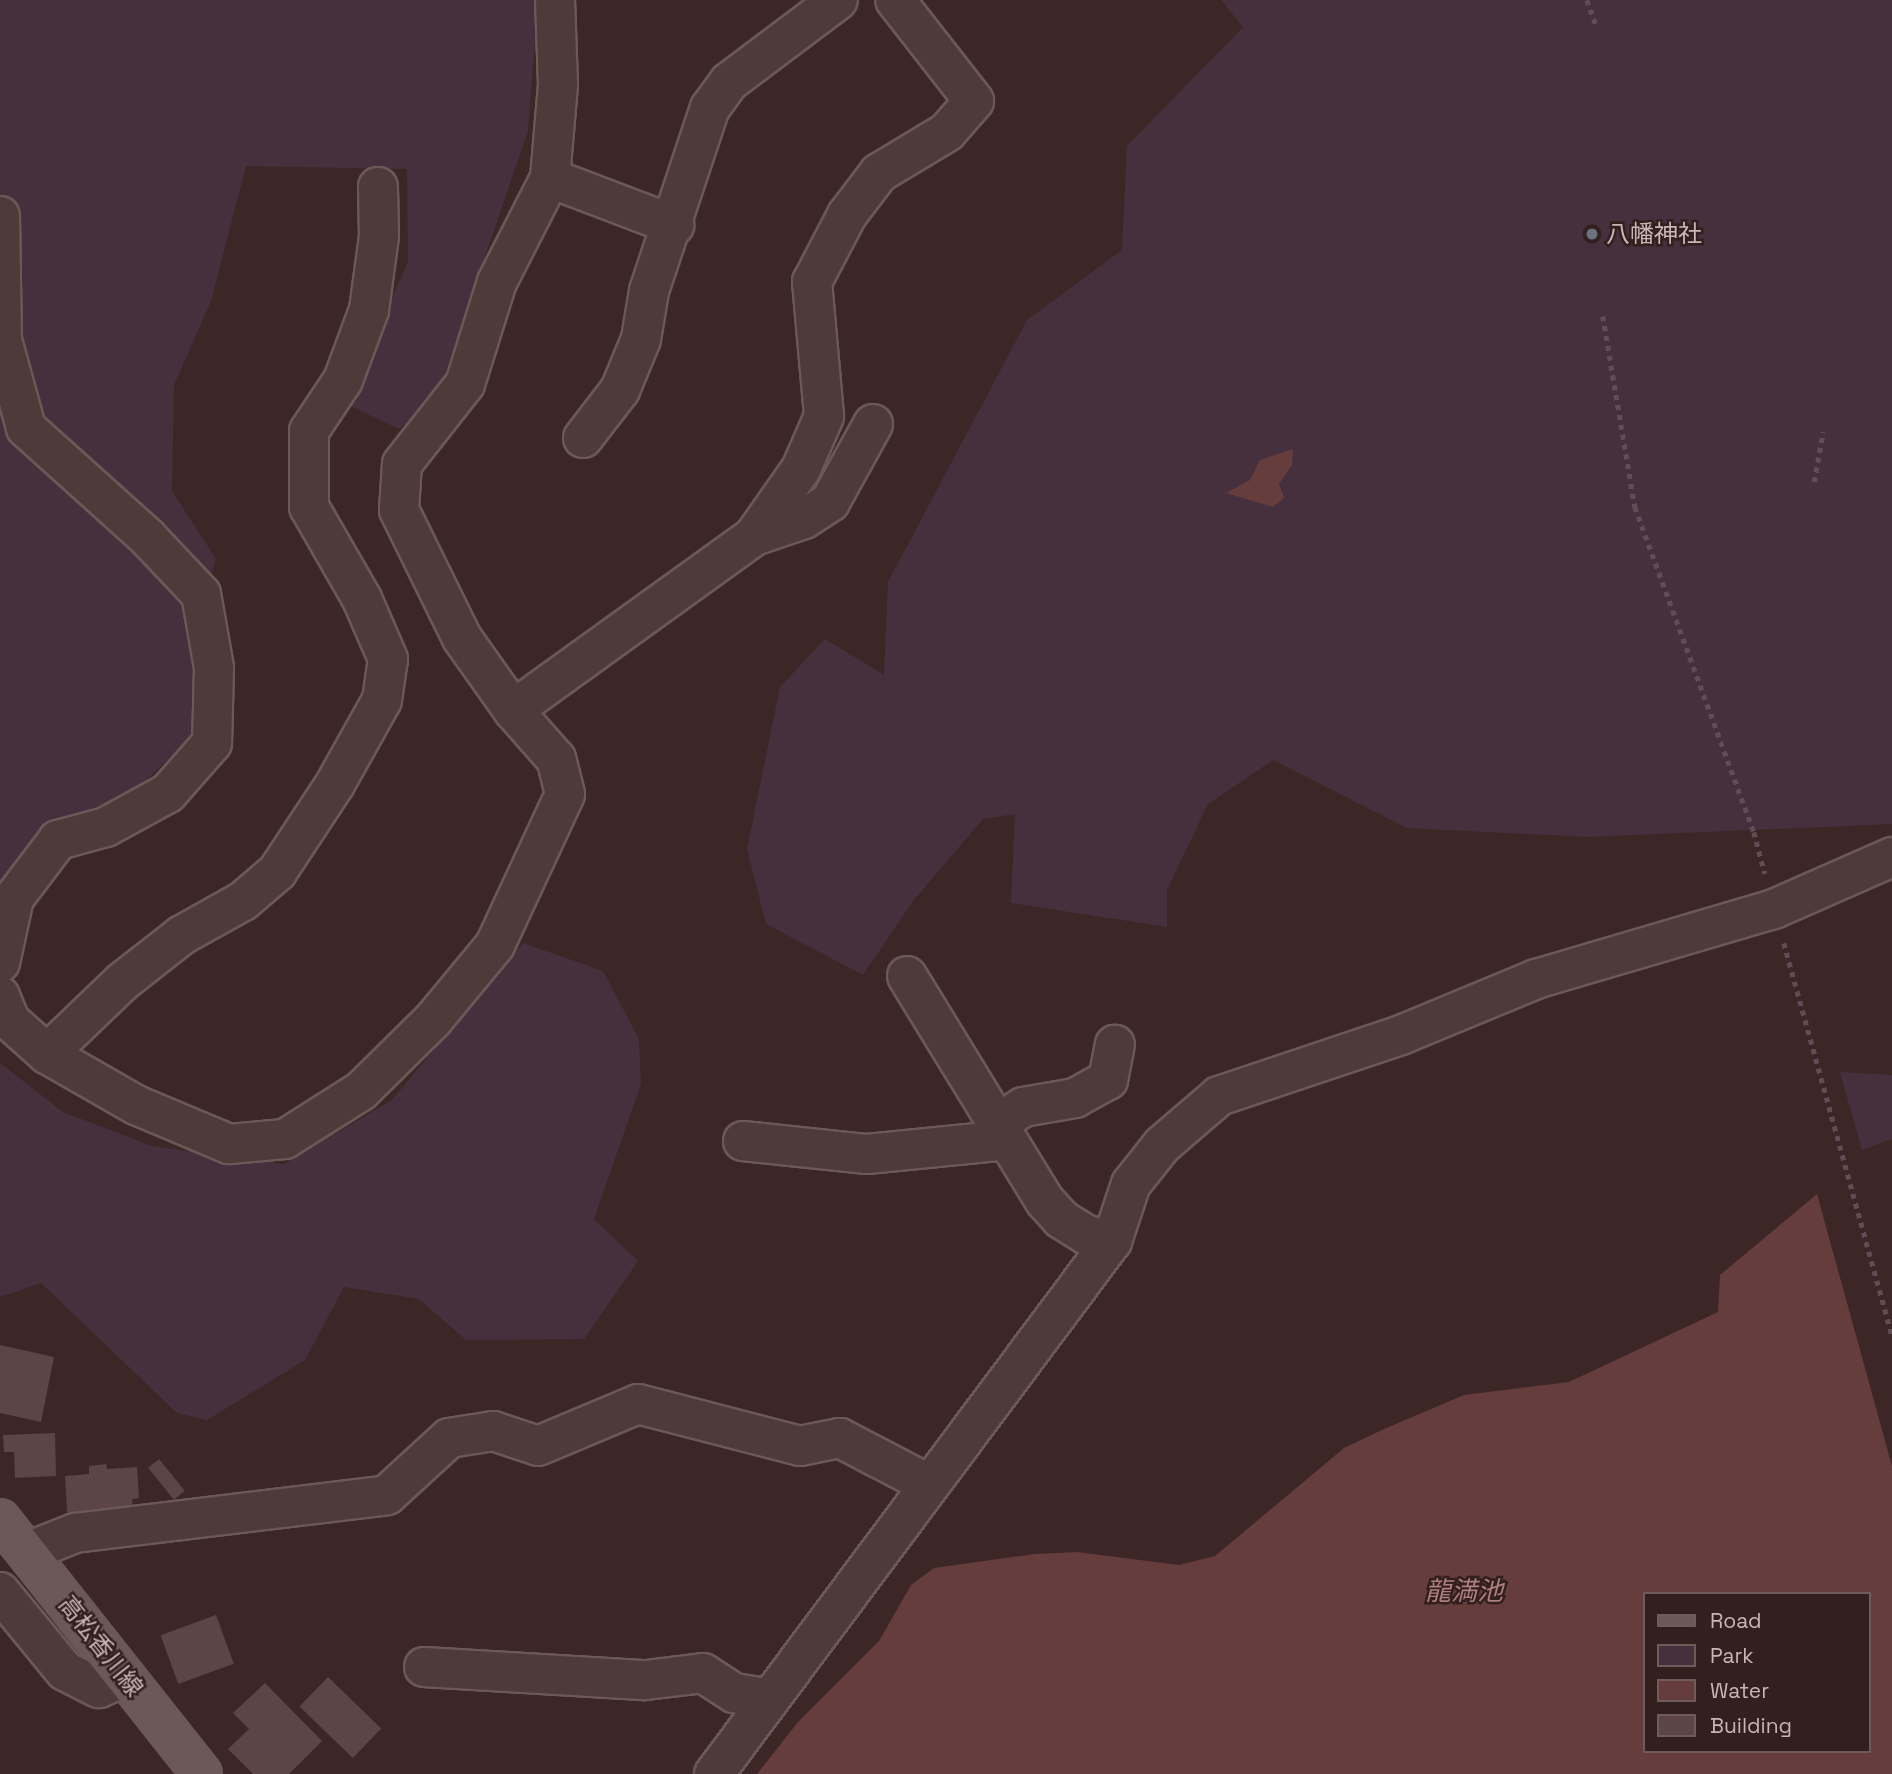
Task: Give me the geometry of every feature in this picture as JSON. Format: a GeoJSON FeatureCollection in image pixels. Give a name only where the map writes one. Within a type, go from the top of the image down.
{"type":"FeatureCollection","features":[{"type":"Feature","properties":{"kind":"main road","name":"高松香川線"},"geometry":{"type":"LineString","coordinates":[[0,1519],[202,1774]]}},
{"type":"Feature","properties":{"kind":"street"},"geometry":{"type":"LineString","coordinates":[[0,996],[10,1021],[47,1054],[136,1105],[229,1144],[285,1139],[361,1091],[433,1020],[495,945],[565,794],[556,759],[513,710],[463,638],[399,510],[402,464],[465,384],[496,282],[550,178],[558,85],[555,0]]}},
{"type":"Feature","properties":{"kind":"street"},"geometry":{"type":"LineString","coordinates":[[583,438],[620,390],[641,339],[649,291],[674,225],[710,108],[729,82],[838,0]]}},
{"type":"Feature","properties":{"kind":"street"},"geometry":{"type":"LineString","coordinates":[[754,536],[801,469],[824,416],[812,282],[847,215],[879,173],[947,132],[974,101],[895,0]]}},
{"type":"Feature","properties":{"kind":"street"},"geometry":{"type":"LineString","coordinates":[[550,178],[674,225]]}},
{"type":"Feature","properties":{"kind":"street"},"geometry":{"type":"LineString","coordinates":[[47,1054],[122,982],[182,935],[243,901],[277,872],[335,784],[382,700],[388,659],[362,599],[309,508],[309,431],[343,380],[369,310],[379,236],[378,187]]}},
{"type":"Feature","properties":{"kind":"street"},"geometry":{"type":"LineString","coordinates":[[0,216],[2,340],[26,428],[148,538],[201,594],[214,668],[212,743],[168,793],[106,827],[58,839],[14,898],[0,963]]}},
{"type":"Feature","properties":{"kind":"street"},"geometry":{"type":"LineString","coordinates":[[513,710],[754,536],[804,519],[830,502],[873,424]]}},
{"type":"Feature","properties":{"kind":"street"},"geometry":{"type":"LineString","coordinates":[[714,1774],[1112,1241],[1131,1184],[1162,1145],[1219,1096],[1401,1035],[1536,979],[1774,909],[1892,857]]}},
{"type":"Feature","properties":{"kind":"street"},"geometry":{"type":"LineString","coordinates":[[907,976],[1002,1132],[1061,1219],[1087,1235],[1112,1241]]}},
{"type":"Feature","properties":{"kind":"street"},"geometry":{"type":"LineString","coordinates":[[743,1141],[867,1154],[1002,1132],[1023,1107],[1075,1098],[1108,1080],[1115,1045]]}},
{"type":"Feature","properties":{"kind":"street"},"geometry":{"type":"LineString","coordinates":[[27,1552],[75,1534],[387,1495],[449,1438],[493,1431],[538,1446],[638,1404],[800,1446],[840,1438],[928,1484]]}},
{"type":"Feature","properties":{"kind":"street"},"geometry":{"type":"LineString","coordinates":[[0,1592],[65,1671],[99,1688],[125,1677]]}},
{"type":"Feature","properties":{"kind":"street"},"geometry":{"type":"LineString","coordinates":[[424,1668],[646,1680],[703,1673],[734,1693],[770,1699]]}},
{"type":"Feature","properties":{"kind":"path"},"geometry":{"type":"LineString","coordinates":[[1587,0],[1597,28]]}},
{"type":"Feature","properties":{"kind":"path"},"geometry":{"type":"LineString","coordinates":[[1603,316],[1635,507],[1754,832],[1892,1334]]}},
{"type":"Feature","properties":{"kind":"path"},"geometry":{"type":"LineString","coordinates":[[1814,482],[1823,432]]}},
{"type":"Feature","properties":{"kind":"green space"},"geometry":{"type":"Polygon","coordinates":[[[0,0],[538,0],[528,131],[437,397],[399,429],[344,403],[408,262],[407,169],[246,166],[211,301],[174,385],[172,491],[216,559],[195,630],[191,737],[133,793],[46,826],[0,888],[0,0]]]}},
{"type":"Feature","properties":{"kind":"green space"},"geometry":{"type":"Polygon","coordinates":[[[1221,0],[1892,0],[1892,824],[1588,837],[1407,828],[1273,760],[1208,804],[1167,890],[1167,927],[1011,903],[1015,814],[983,819],[913,901],[863,975],[766,924],[747,849],[780,687],[825,639],[884,675],[888,582],[1027,320],[1122,250],[1127,146],[1243,27],[1221,0]]]}},
{"type":"Feature","properties":{"kind":"green space"},"geometry":{"type":"Polygon","coordinates":[[[523,943],[603,971],[639,1039],[641,1084],[594,1219],[638,1261],[584,1339],[466,1340],[419,1299],[344,1287],[305,1360],[207,1420],[177,1413],[41,1283],[0,1297],[0,1063],[63,1112],[152,1146],[284,1164],[392,1100],[523,943]]]}},
{"type":"Feature","properties":{"kind":"green space"},"geometry":{"type":"Polygon","coordinates":[[[1840,1072],[1892,1075],[1892,1139],[1862,1150],[1840,1072]]]}},
{"type":"Feature","properties":{"kind":"water"},"geometry":{"type":"Polygon","coordinates":[[[1293,449],[1292,465],[1279,484],[1284,498],[1273,507],[1226,493],[1250,480],[1260,460],[1293,449]]]}},
{"type":"Feature","properties":{"kind":"water","name":"龍満池"},"geometry":{"type":"Polygon","coordinates":[[[1817,1194],[1892,1466],[1892,1774],[757,1774],[798,1722],[879,1641],[911,1585],[934,1568],[1035,1554],[1077,1552],[1179,1565],[1215,1556],[1344,1448],[1464,1395],[1569,1382],[1718,1312],[1720,1275],[1817,1194]]]}},
{"type":"Feature","properties":{"kind":"building"},"geometry":{"type":"Polygon","coordinates":[[[0,1345],[54,1357],[41,1422],[0,1413],[0,1345]]]}},
{"type":"Feature","properties":{"kind":"building"},"geometry":{"type":"Polygon","coordinates":[[[55,1433],[56,1476],[15,1478],[14,1452],[4,1452],[3,1435],[55,1433]]]}},
{"type":"Feature","properties":{"kind":"building"},"geometry":{"type":"Polygon","coordinates":[[[159,1459],[185,1491],[174,1500],[148,1468],[159,1459]]]}},
{"type":"Feature","properties":{"kind":"building"},"geometry":{"type":"Polygon","coordinates":[[[106,1464],[107,1469],[137,1467],[139,1498],[132,1499],[133,1514],[67,1512],[65,1476],[89,1474],[89,1466],[106,1464]]]}},
{"type":"Feature","properties":{"kind":"building"},"geometry":{"type":"Polygon","coordinates":[[[216,1615],[234,1664],[178,1684],[161,1635],[216,1615]]]}},
{"type":"Feature","properties":{"kind":"building"},"geometry":{"type":"Polygon","coordinates":[[[328,1677],[381,1728],[353,1758],[300,1706],[328,1677]]]}},
{"type":"Feature","properties":{"kind":"building"},"geometry":{"type":"Polygon","coordinates":[[[265,1683],[322,1741],[289,1774],[253,1774],[228,1749],[249,1729],[233,1713],[265,1683]]]}},
{"type":"Feature","properties":{"kind":"place","name":"八幡神社"},"geometry":{"type":"Point","coordinates":[1592,234]}}]}
